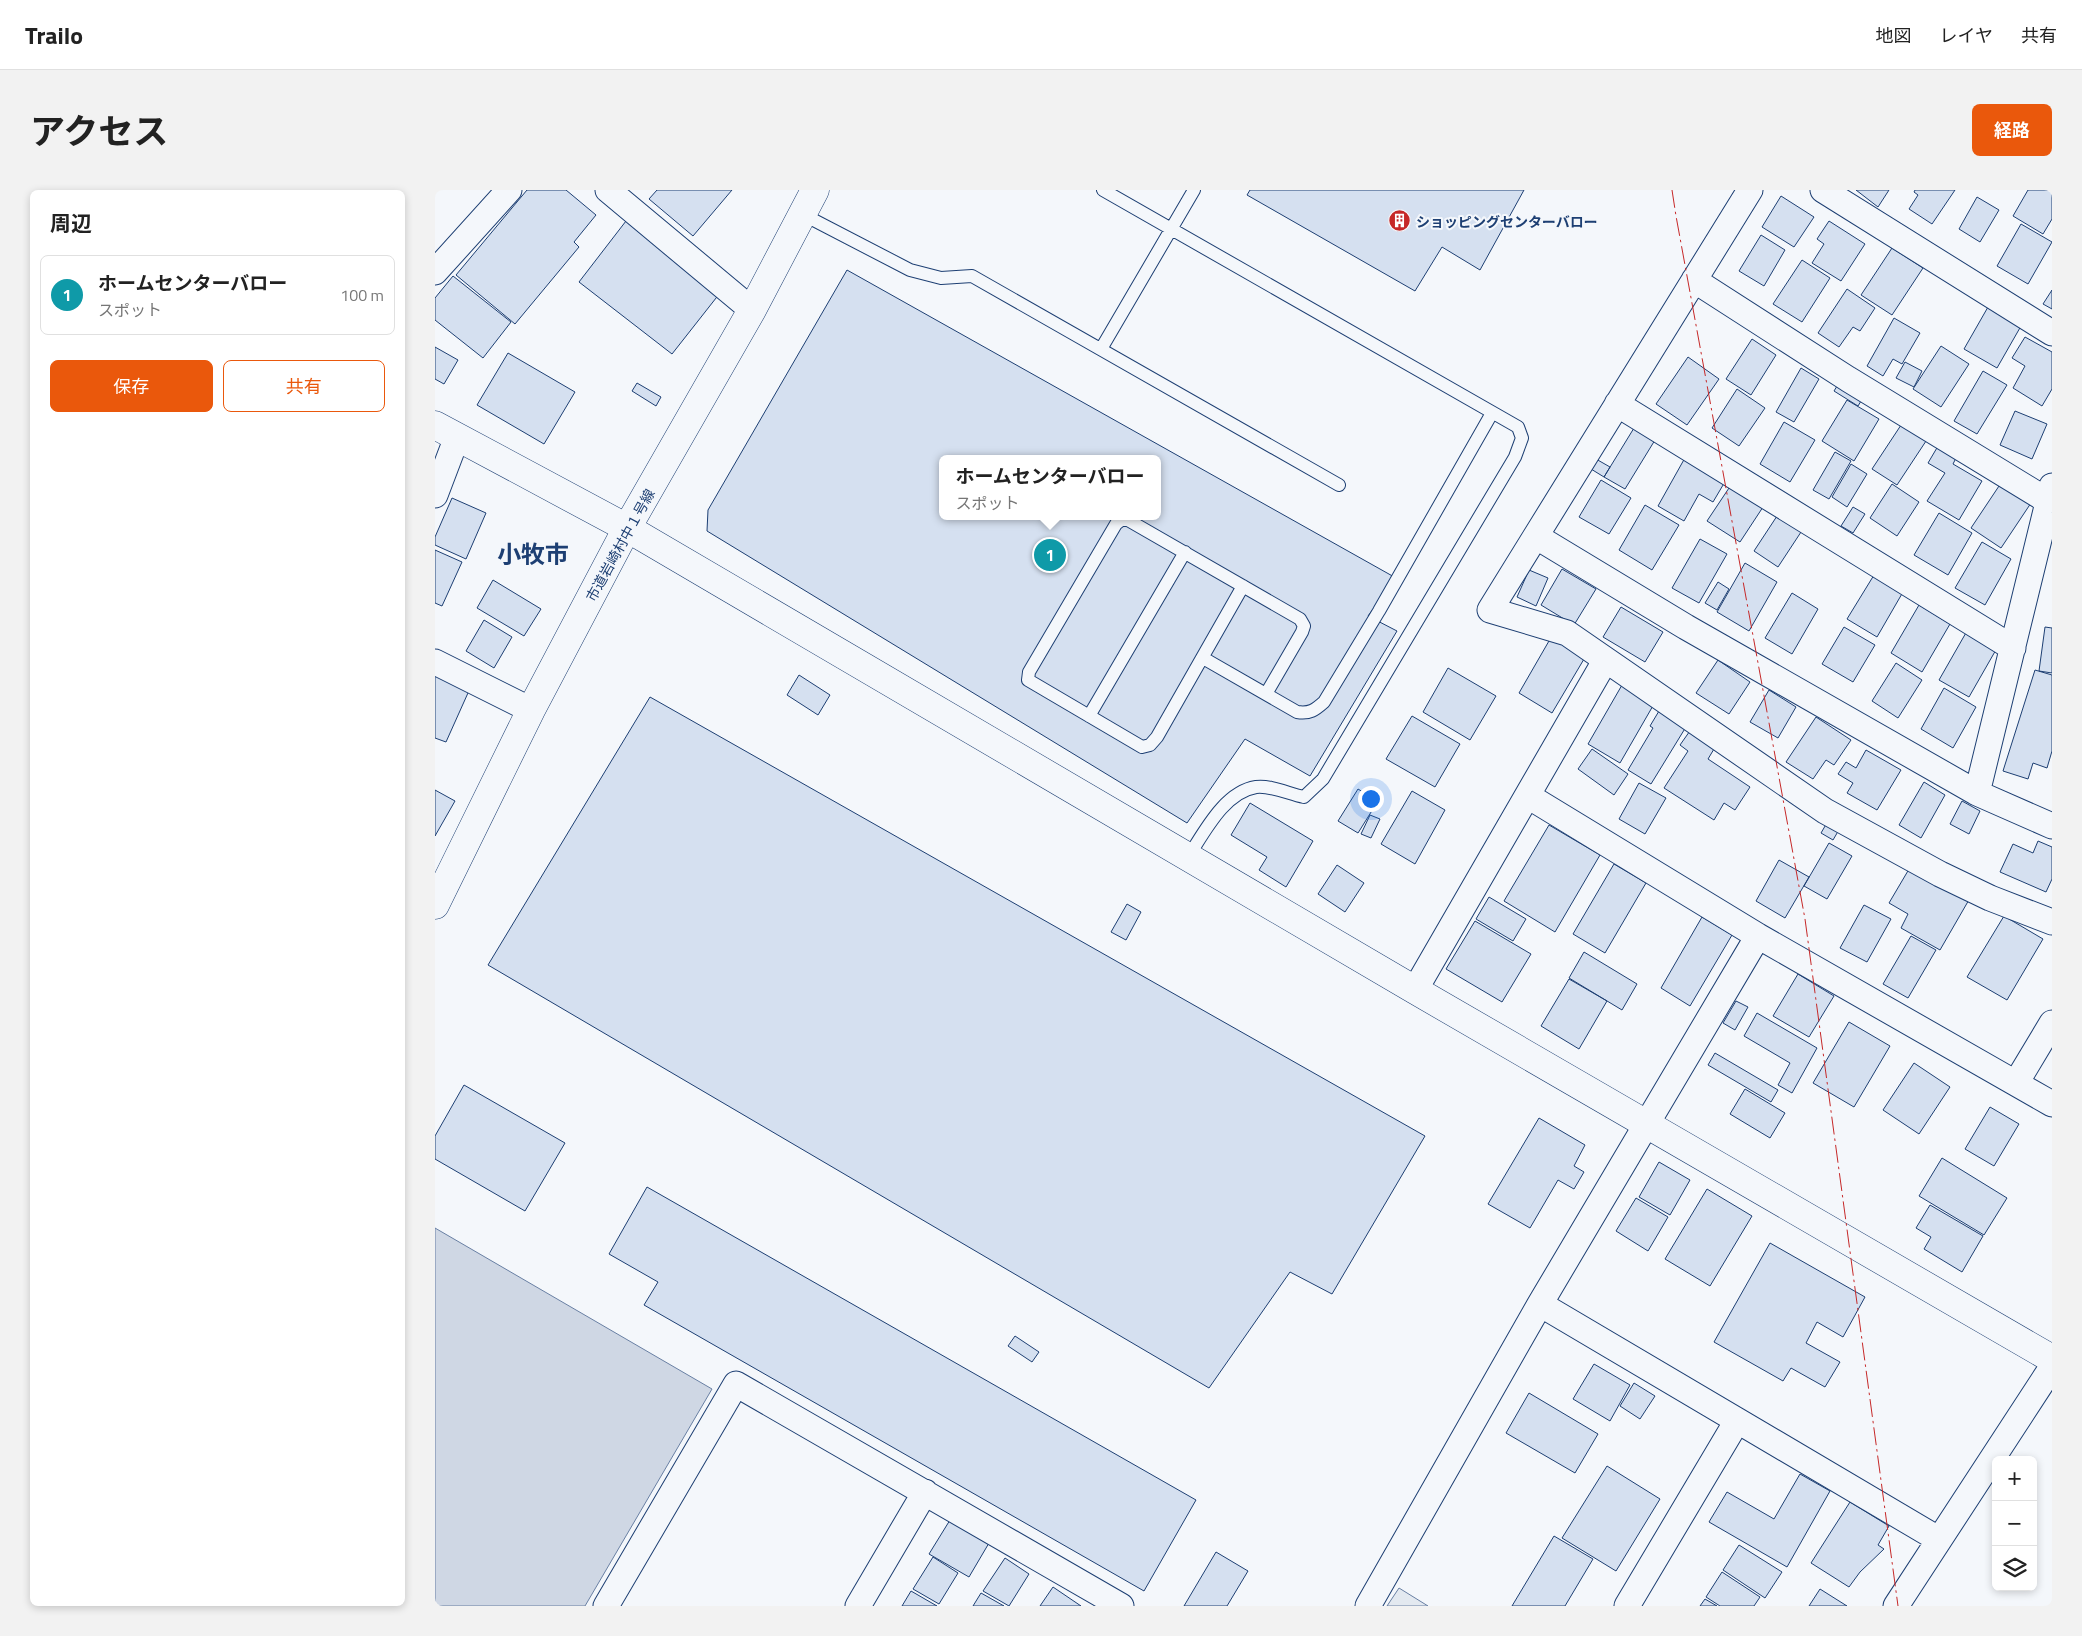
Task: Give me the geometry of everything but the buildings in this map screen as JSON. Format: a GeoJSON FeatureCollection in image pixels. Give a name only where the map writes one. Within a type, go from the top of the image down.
{"type":"FeatureCollection","features":[{"type":"Feature","properties":{"kind":"street"},"geometry":{"type":"LineString","coordinates":[[435,272],[509,190]]}},
{"type":"Feature","properties":{"kind":"street"},"geometry":{"type":"LineString","coordinates":[[608,190],[752,310]]}},
{"type":"Feature","properties":{"kind":"street","name":"市道岩崎村中１号線"},"geometry":{"type":"LineString","coordinates":[[435,905],[531,710],[627,528],[752,310],[815,190]]}},
{"type":"Feature","properties":{"kind":"street"},"geometry":{"type":"LineString","coordinates":[[1750,190],[1491,610],[1567,633],[1825,811],[1940,874],[1990,898],[2052,922]]}},
{"type":"Feature","properties":{"kind":"street"},"geometry":{"type":"LineString","coordinates":[[1823,190],[2052,333]]}},
{"type":"Feature","properties":{"kind":"street"},"geometry":{"type":"LineString","coordinates":[[1694,280],[1848,379],[2050,493],[1977,793]]}},
{"type":"Feature","properties":{"kind":"street"},"geometry":{"type":"LineString","coordinates":[[1617,404],[2013,648]]}},
{"type":"Feature","properties":{"kind":"street"},"geometry":{"type":"LineString","coordinates":[[435,495],[446,431],[627,528],[1415,990],[2052,1359]]}},
{"type":"Feature","properties":{"kind":"street"},"geometry":{"type":"LineString","coordinates":[[1537,537],[1686,627],[1977,793],[2052,826]]}},
{"type":"Feature","properties":{"kind":"street"},"geometry":{"type":"LineString","coordinates":[[1415,990],[1605,661]]}},
{"type":"Feature","properties":{"kind":"street"},"geometry":{"type":"LineString","coordinates":[[435,662],[531,710]]}},
{"type":"Feature","properties":{"kind":"street"},"geometry":{"type":"LineString","coordinates":[[1528,796],[1758,936],[2052,1104]]}},
{"type":"Feature","properties":{"kind":"street"},"geometry":{"type":"LineString","coordinates":[[1369,1606],[1540,1304],[1758,936]]}},
{"type":"Feature","properties":{"kind":"street"},"geometry":{"type":"LineString","coordinates":[[2016,1084],[2052,1023]]}},
{"type":"Feature","properties":{"kind":"street"},"geometry":{"type":"LineString","coordinates":[[1540,1304],[1938,1539]]}},
{"type":"Feature","properties":{"kind":"street"},"geometry":{"type":"LineString","coordinates":[[1896,1606],[2052,1366]]}},
{"type":"Feature","properties":{"kind":"street"},"geometry":{"type":"LineString","coordinates":[[606,1606],[736,1384],[925,1492],[1111,1603]]}},
{"type":"Feature","properties":{"kind":"street"},"geometry":{"type":"LineString","coordinates":[[1627,1606],[1737,1421]]}},
{"type":"Feature","properties":{"kind":"street"},"geometry":{"type":"LineString","coordinates":[[858,1606],[925,1492]]}},
{"type":"Feature","properties":{"kind":"lane"},"geometry":{"type":"LineString","coordinates":[[1103,190],[1518,427],[1522,438],[1515,457],[1323,779],[1304,797],[1275,789],[1256,787],[1230,798],[1210,823],[1188,857]]}},
{"type":"Feature","properties":{"kind":"lane"},"geometry":{"type":"LineString","coordinates":[[1101,348],[1194,190]]}},
{"type":"Feature","properties":{"kind":"lane"},"geometry":{"type":"LineString","coordinates":[[803,214],[910,270],[941,278],[972,276],[1339,485]]}},
{"type":"Feature","properties":{"kind":"lane"},"geometry":{"type":"LineString","coordinates":[[1203,658],[1297,712],[1305,714],[1314,711],[1324,702],[1379,612],[1492,412]]}},
{"type":"Feature","properties":{"kind":"lane"},"geometry":{"type":"LineString","coordinates":[[1243,586],[1157,737],[1150,745],[1142,748],[1028,680],[1029,672],[1111,532],[1121,520],[1127,520],[1185,552],[1300,619],[1304,626],[1266,694]]}},
{"type":"Feature","properties":{"kind":"lane"},"geometry":{"type":"LineString","coordinates":[[1089,716],[1185,552]]}},
{"type":"Feature","properties":{"kind":"shaded area"},"geometry":{"type":"Polygon","coordinates":[[[435,1228],[712,1389],[585,1606],[435,1606],[435,1228]]]}},
{"type":"Feature","properties":{"kind":"shaded area"},"geometry":{"type":"Polygon","coordinates":[[[1399,1588],[1428,1606],[1387,1606],[1399,1588]]]}},
{"type":"Feature","properties":{"kind":"power"},"geometry":{"type":"LineString","coordinates":[[1672,190],[1805,919],[1898,1606]]}},
{"type":"Feature","properties":{"kind":"place","name":"ショッピングセンターバロー"},"geometry":{"type":"Point","coordinates":[1400,221]}},
{"type":"Feature","properties":{"kind":"place","name":"ホームセンターバロー"},"geometry":{"type":"Point","coordinates":[1050,555]}},
{"type":"Feature","properties":{"kind":"district","name":"小牧市"},"geometry":{"type":"Point","coordinates":[533,554]}}]}
